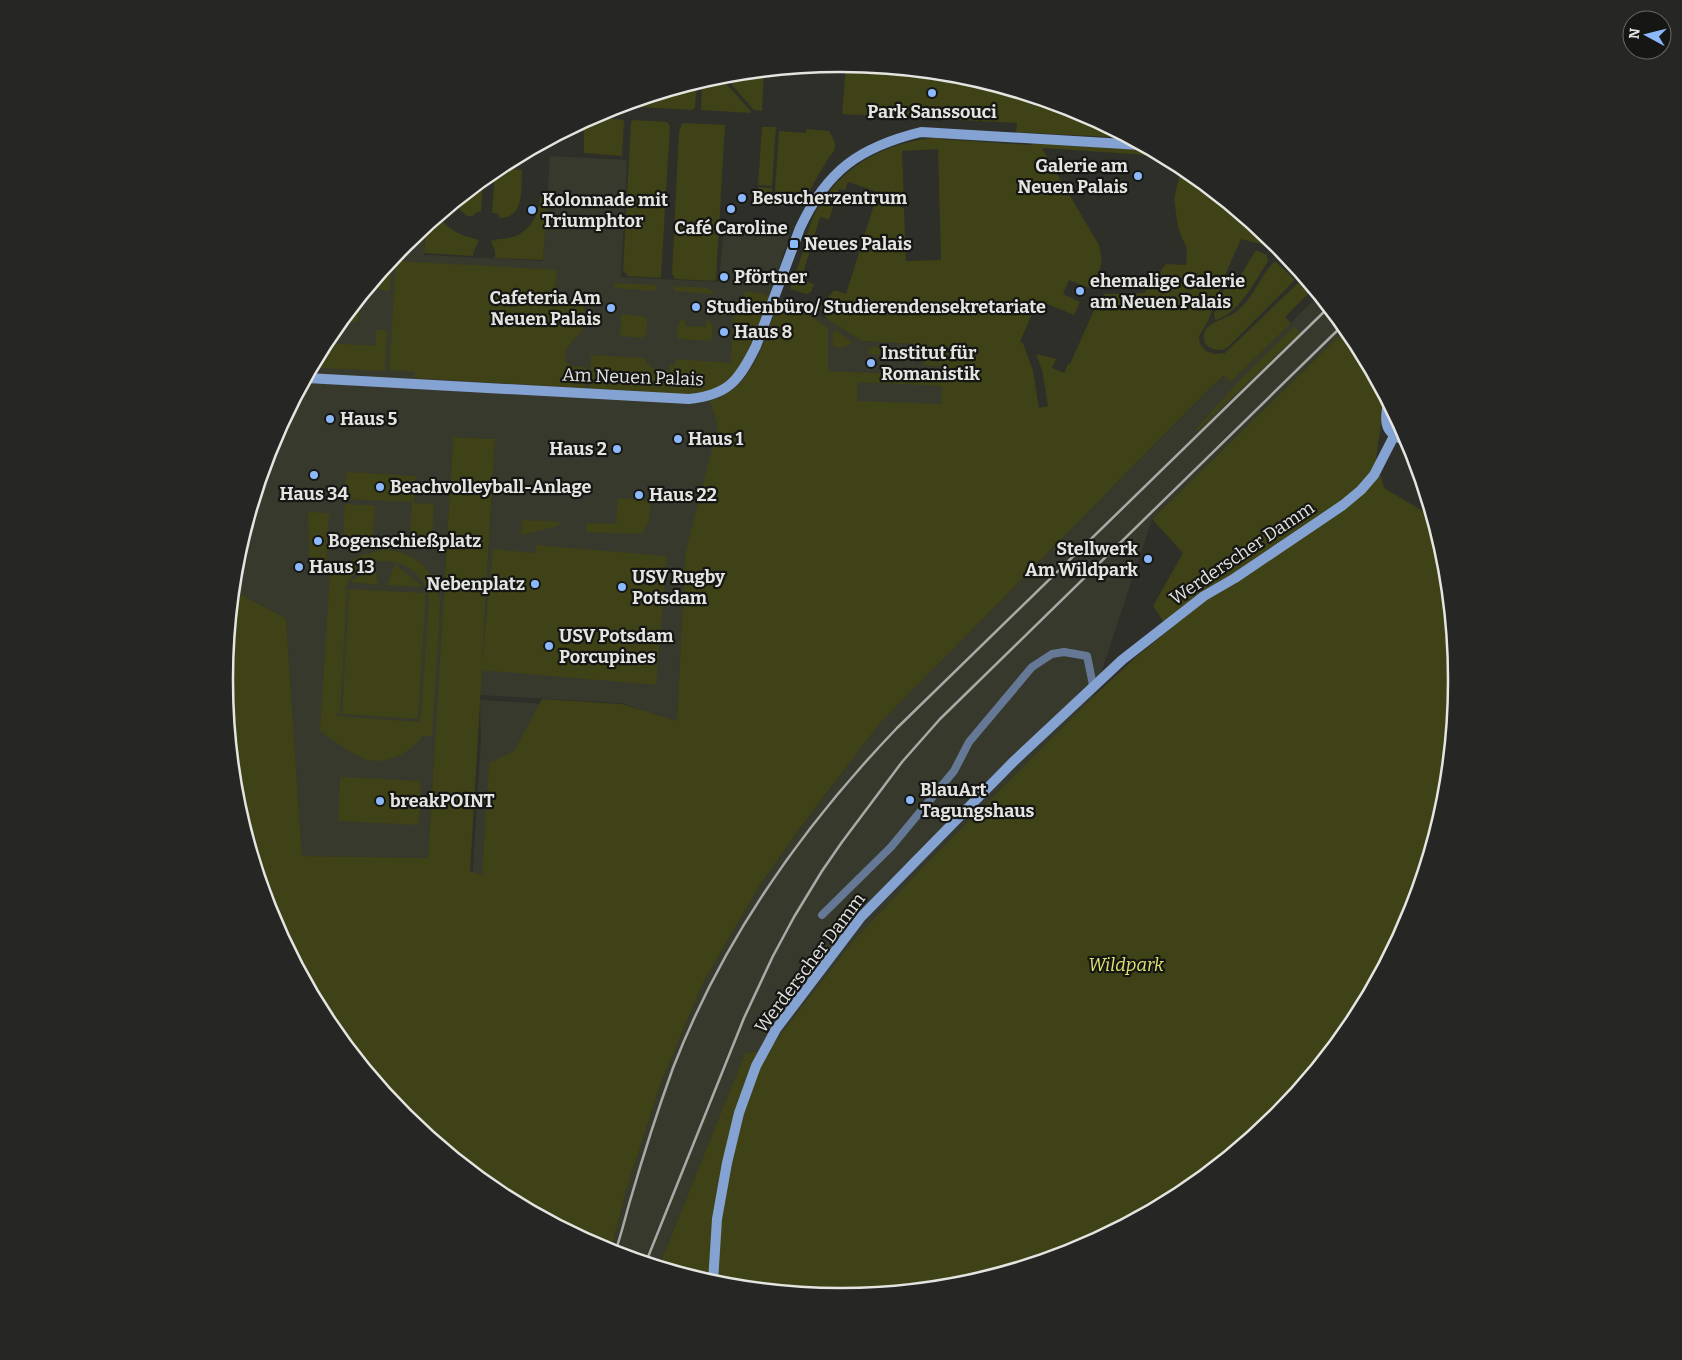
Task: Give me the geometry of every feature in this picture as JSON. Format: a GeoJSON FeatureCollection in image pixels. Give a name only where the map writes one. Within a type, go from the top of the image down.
{"type":"FeatureCollection","features":[{"type":"Feature","properties":{"kind":"street","name":"Am Neuen Palais"},"geometry":{"type":"LineString","coordinates":[[314,378],[689,399],[707,397],[720,393],[729,386],[739,377],[748,363],[807,213],[820,193],[837,173],[852,160],[872,148],[895,138],[921,132],[1127,144]]}},
{"type":"Feature","properties":{"kind":"street"},"geometry":{"type":"LineString","coordinates":[[1387,413],[1386,423],[1388,430],[1397,437]]}},
{"type":"Feature","properties":{"kind":"street","name":"Werderscher Damm"},"geometry":{"type":"LineString","coordinates":[[714,1274],[717,1219],[727,1163],[739,1113],[756,1066],[776,1029],[862,917],[1013,762],[1093,685],[1122,660],[1204,596],[1235,578],[1355,495],[1374,475],[1394,436]]}},
{"type":"Feature","properties":{"kind":"street","name":"Werderscher Damm"},"geometry":{"type":"LineString","coordinates":[[822,915],[891,847],[954,771],[969,742],[1032,667],[1052,654],[1064,652],[1086,656],[1093,685]]}},
{"type":"Feature","properties":{"kind":"shaded area"},"geometry":{"type":"Polygon","coordinates":[[[550,156],[627,160],[621,277],[719,282],[724,226],[791,230],[770,296],[827,319],[862,341],[914,344],[960,350],[968,420],[685,554],[677,722],[652,713],[501,1183],[455,1149],[481,740],[480,700],[642,710],[622,703],[480,695],[495,439],[453,437],[428,858],[302,856],[286,618],[240,594],[245,561],[254,523],[266,485],[296,411],[336,342],[384,279],[425,237],[424,255],[543,261],[550,156]]]}},
{"type":"Feature","properties":{"kind":"shaded area"},"geometry":{"type":"Polygon","coordinates":[[[1314,299],[1341,334],[1152,519],[1093,697],[918,872],[853,941],[768,1050],[745,1053],[661,1260],[613,1243],[625,1194],[662,1080],[704,981],[758,888],[803,824],[880,723],[1211,387],[1225,376],[1231,382],[1314,299]]]}},
{"type":"Feature","properties":{"kind":"green space","name":"Park Sanssouci"},"geometry":{"type":"Polygon","coordinates":[[[845,72],[881,74],[960,84],[998,93],[1073,119],[1114,137],[1016,132],[1017,123],[842,114],[845,72]]]}},
{"type":"Feature","properties":{"kind":"green space"},"geometry":{"type":"Polygon","coordinates":[[[764,78],[762,111],[754,110],[730,83],[764,78]]]}},
{"type":"Feature","properties":{"kind":"green space"},"geometry":{"type":"Polygon","coordinates":[[[726,83],[751,111],[750,113],[701,110],[702,89],[726,83]]]}},
{"type":"Feature","properties":{"kind":"green space"},"geometry":{"type":"Polygon","coordinates":[[[696,90],[695,107],[692,110],[640,107],[696,90]]]}},
{"type":"Feature","properties":{"kind":"green space"},"geometry":{"type":"Polygon","coordinates":[[[610,119],[624,120],[622,156],[584,153],[584,130],[610,119]]]}},
{"type":"Feature","properties":{"kind":"green space"},"geometry":{"type":"Polygon","coordinates":[[[633,120],[667,122],[670,126],[661,277],[659,278],[628,276],[623,270],[631,122],[633,120]]]}},
{"type":"Feature","properties":{"kind":"green space"},"geometry":{"type":"Polygon","coordinates":[[[682,124],[725,125],[716,279],[714,281],[675,279],[672,274],[679,131],[682,124]]]}},
{"type":"Feature","properties":{"kind":"green space"},"geometry":{"type":"Polygon","coordinates":[[[762,127],[776,127],[772,186],[758,185],[762,127]]]}},
{"type":"Feature","properties":{"kind":"green space"},"geometry":{"type":"Polygon","coordinates":[[[807,129],[829,131],[834,141],[834,151],[803,202],[792,206],[774,205],[779,131],[806,133],[807,129]]]}},
{"type":"Feature","properties":{"kind":"green space"},"geometry":{"type":"Polygon","coordinates":[[[940,137],[940,139],[1031,145],[1032,143],[1134,148],[1147,155],[1042,148],[1099,245],[1101,263],[1099,273],[1089,288],[1069,280],[1063,294],[1080,302],[1074,315],[1038,300],[1020,342],[1023,343],[1033,371],[1039,408],[1048,406],[1042,370],[1036,354],[1056,359],[1052,368],[1064,373],[1068,364],[1070,364],[1095,308],[1097,309],[1104,294],[1144,293],[1166,264],[1186,265],[1187,249],[1178,228],[1174,198],[1180,176],[1242,223],[1265,245],[1241,239],[1208,321],[1199,336],[1200,344],[1206,351],[1215,354],[1225,353],[1298,283],[1309,293],[1285,317],[1291,323],[1231,382],[1224,376],[1211,387],[880,723],[803,824],[758,888],[704,981],[662,1080],[625,1194],[613,1243],[572,1225],[537,1206],[503,1185],[440,1137],[384,1081],[336,1018],[315,984],[296,949],[266,875],[245,799],[235,720],[233,680],[240,594],[286,618],[302,856],[428,858],[453,437],[495,439],[482,662],[493,549],[535,553],[536,545],[667,556],[656,685],[482,670],[470,871],[482,875],[489,763],[514,751],[542,699],[622,704],[677,721],[685,554],[718,426],[710,401],[725,395],[745,378],[759,355],[778,305],[782,303],[808,312],[809,315],[828,328],[828,371],[915,375],[915,377],[944,379],[945,367],[924,365],[927,353],[924,349],[914,344],[862,341],[827,319],[820,308],[834,290],[846,294],[876,198],[904,208],[906,261],[941,260],[938,149],[902,151],[904,201],[848,182],[845,190],[839,189],[829,220],[820,217],[801,280],[814,284],[811,292],[806,294],[790,289],[814,215],[821,203],[849,171],[863,161],[892,147],[940,137]],[[858,382],[857,401],[941,404],[942,386],[858,382]]]}},
{"type":"Feature","properties":{"kind":"green space"},"geometry":{"type":"Polygon","coordinates":[[[512,169],[522,170],[518,208],[508,217],[500,218],[497,213],[492,213],[494,181],[512,169]]]}},
{"type":"Feature","properties":{"kind":"green space"},"geometry":{"type":"Polygon","coordinates":[[[758,187],[772,188],[771,205],[757,204],[758,187]]]}},
{"type":"Feature","properties":{"kind":"green space"},"geometry":{"type":"Polygon","coordinates":[[[482,190],[481,212],[477,212],[473,216],[467,216],[458,208],[482,190]]]}},
{"type":"Feature","properties":{"kind":"green space"},"geometry":{"type":"Polygon","coordinates":[[[541,193],[548,193],[543,260],[495,258],[491,240],[497,241],[497,239],[516,236],[523,232],[534,219],[541,193]]]}},
{"type":"Feature","properties":{"kind":"green space"},"geometry":{"type":"Polygon","coordinates":[[[443,221],[454,231],[479,240],[473,256],[424,253],[425,237],[443,221]]]}},
{"type":"Feature","properties":{"kind":"green space"},"geometry":{"type":"Polygon","coordinates":[[[1256,250],[1267,255],[1268,261],[1239,304],[1223,317],[1215,320],[1214,314],[1227,282],[1239,278],[1256,250]]]}},
{"type":"Feature","properties":{"kind":"green space"},"geometry":{"type":"Polygon","coordinates":[[[401,261],[557,270],[555,298],[585,300],[583,330],[570,344],[566,352],[565,361],[571,366],[587,367],[585,388],[414,378],[415,372],[389,370],[396,266],[401,261]]]}},
{"type":"Feature","properties":{"kind":"green space"},"geometry":{"type":"Polygon","coordinates":[[[1274,262],[1295,280],[1228,347],[1219,350],[1206,345],[1204,336],[1207,328],[1233,314],[1243,306],[1274,262]]]}},
{"type":"Feature","properties":{"kind":"green space"},"geometry":{"type":"Polygon","coordinates":[[[391,272],[390,291],[379,290],[379,285],[391,272]]]}},
{"type":"Feature","properties":{"kind":"green space"},"geometry":{"type":"Polygon","coordinates":[[[615,283],[656,285],[655,291],[614,288],[615,283]]]}},
{"type":"Feature","properties":{"kind":"green space"},"geometry":{"type":"Polygon","coordinates":[[[674,286],[707,288],[714,292],[712,294],[674,291],[674,286]]]}},
{"type":"Feature","properties":{"kind":"green space"},"geometry":{"type":"Polygon","coordinates":[[[744,291],[765,294],[769,297],[753,343],[744,361],[731,378],[717,388],[688,394],[589,389],[591,355],[646,358],[646,363],[651,364],[651,368],[670,370],[670,365],[675,365],[675,359],[731,363],[734,301],[744,299],[744,291]]]}},
{"type":"Feature","properties":{"kind":"green space"},"geometry":{"type":"Polygon","coordinates":[[[360,309],[358,320],[350,322],[360,309]]]}},
{"type":"Feature","properties":{"kind":"green space"},"geometry":{"type":"Polygon","coordinates":[[[621,314],[646,317],[646,335],[642,338],[620,336],[621,314]]]}},
{"type":"Feature","properties":{"kind":"green space"},"geometry":{"type":"Polygon","coordinates":[[[681,320],[685,320],[685,326],[706,327],[706,321],[709,321],[713,326],[712,339],[707,341],[679,339],[677,330],[681,320]]]}},
{"type":"Feature","properties":{"kind":"green space"},"geometry":{"type":"Polygon","coordinates":[[[1294,327],[1300,333],[1197,431],[1196,429],[1240,380],[1294,327]]]}},
{"type":"Feature","properties":{"kind":"green space"},"geometry":{"type":"Polygon","coordinates":[[[376,330],[387,330],[385,371],[320,368],[335,344],[375,346],[376,330]]]}},
{"type":"Feature","properties":{"kind":"green space"},"geometry":{"type":"Polygon","coordinates":[[[835,330],[851,341],[851,343],[844,348],[834,347],[832,344],[833,332],[835,330]]]}},
{"type":"Feature","properties":{"kind":"green space","name":"Wildpark"},"geometry":{"type":"Polygon","coordinates":[[[1341,334],[1384,406],[1376,459],[1384,488],[1425,512],[1428,523],[1437,561],[1443,601],[1447,640],[1448,680],[1447,720],[1443,759],[1437,799],[1428,837],[1416,875],[1386,949],[1346,1018],[1298,1081],[1271,1110],[1211,1162],[1179,1185],[1110,1225],[1036,1255],[960,1276],[881,1286],[841,1288],[801,1286],[722,1276],[661,1260],[745,1053],[768,1050],[853,941],[918,872],[1093,697],[1136,657],[1169,630],[1153,606],[1183,553],[1152,519],[1341,334]]]}},
{"type":"Feature","properties":{"kind":"green space"},"geometry":{"type":"Polygon","coordinates":[[[869,347],[912,349],[916,357],[868,354],[869,347]]]}},
{"type":"Feature","properties":{"kind":"green space","name":"Beachvolleyball-Anlage"},"geometry":{"type":"Polygon","coordinates":[[[346,472],[416,476],[414,503],[434,504],[432,541],[410,540],[412,502],[345,499],[346,472]]]}},
{"type":"Feature","properties":{"kind":"green space"},"geometry":{"type":"Polygon","coordinates":[[[618,498],[650,501],[649,519],[641,534],[587,532],[586,523],[616,524],[618,498]]]}},
{"type":"Feature","properties":{"kind":"green space"},"geometry":{"type":"Polygon","coordinates":[[[345,504],[375,506],[373,537],[343,536],[345,504]]]}},
{"type":"Feature","properties":{"kind":"green space","name":"Bogenschießplatz"},"geometry":{"type":"Polygon","coordinates":[[[308,512],[329,513],[326,570],[309,569],[308,512]]]}},
{"type":"Feature","properties":{"kind":"green space"},"geometry":{"type":"Polygon","coordinates":[[[522,520],[564,522],[554,527],[521,535],[522,520]]]}},
{"type":"Feature","properties":{"kind":"green space"},"geometry":{"type":"Polygon","coordinates":[[[382,550],[405,554],[415,559],[430,574],[436,584],[440,606],[432,736],[423,736],[403,753],[378,761],[360,757],[320,731],[330,571],[362,555],[382,550]],[[389,561],[374,562],[363,567],[350,579],[344,590],[347,590],[340,714],[336,714],[337,716],[419,722],[429,600],[427,591],[419,576],[406,566],[389,561]]]}},
{"type":"Feature","properties":{"kind":"green space"},"geometry":{"type":"Polygon","coordinates":[[[395,564],[421,585],[421,587],[387,585],[395,564]]]}},
{"type":"Feature","properties":{"kind":"green space"},"geometry":{"type":"Polygon","coordinates":[[[374,567],[379,585],[351,582],[351,581],[374,567]]]}},
{"type":"Feature","properties":{"kind":"green space"},"geometry":{"type":"Polygon","coordinates":[[[349,589],[426,593],[418,719],[342,714],[349,589]]]}},
{"type":"Feature","properties":{"kind":"green space","name":"breakPOINT"},"geometry":{"type":"Polygon","coordinates":[[[340,777],[421,781],[419,825],[338,821],[340,777]]]}},
{"type":"Feature","properties":{"kind":"railway"},"geometry":{"type":"LineString","coordinates":[[617,1244],[661,1101],[693,1020],[741,930],[768,887],[798,845],[829,805],[897,728],[1324,312]]}},
{"type":"Feature","properties":{"kind":"railway"},"geometry":{"type":"LineString","coordinates":[[648,1256],[744,1018],[773,956],[794,917],[842,842],[902,762],[940,719],[1338,330]]}},
{"type":"Feature","properties":{"kind":"place","name":"Park Sanssouci"},"geometry":{"type":"Point","coordinates":[932,93]}},
{"type":"Feature","properties":{"kind":"place","name":"Galerie am Neuen Palais"},"geometry":{"type":"Point","coordinates":[1138,176]}},
{"type":"Feature","properties":{"kind":"place","name":"Besucherzentrum"},"geometry":{"type":"Point","coordinates":[742,198]}},
{"type":"Feature","properties":{"kind":"place","name":"Café Caroline"},"geometry":{"type":"Point","coordinates":[731,209]}},
{"type":"Feature","properties":{"kind":"place","name":"Kolonnade mit Triumphtor"},"geometry":{"type":"Point","coordinates":[532,210]}},
{"type":"Feature","properties":{"kind":"place","name":"Neues Palais"},"geometry":{"type":"Point","coordinates":[794,244]}},
{"type":"Feature","properties":{"kind":"place","name":"Pförtner"},"geometry":{"type":"Point","coordinates":[724,277]}},
{"type":"Feature","properties":{"kind":"place","name":"ehemalige Galerie am Neuen Palais"},"geometry":{"type":"Point","coordinates":[1080,291]}},
{"type":"Feature","properties":{"kind":"place","name":"Studienbüro/ Studierendensekretariate"},"geometry":{"type":"Point","coordinates":[696,307]}},
{"type":"Feature","properties":{"kind":"place","name":"Cafeteria Am Neuen Palais"},"geometry":{"type":"Point","coordinates":[611,308]}},
{"type":"Feature","properties":{"kind":"place","name":"Haus 8"},"geometry":{"type":"Point","coordinates":[724,332]}},
{"type":"Feature","properties":{"kind":"place","name":"Institut für Romanistik"},"geometry":{"type":"Point","coordinates":[871,363]}},
{"type":"Feature","properties":{"kind":"place","name":"Haus 5"},"geometry":{"type":"Point","coordinates":[330,419]}},
{"type":"Feature","properties":{"kind":"place","name":"Haus 1"},"geometry":{"type":"Point","coordinates":[678,439]}},
{"type":"Feature","properties":{"kind":"place","name":"Haus 2"},"geometry":{"type":"Point","coordinates":[617,449]}},
{"type":"Feature","properties":{"kind":"place","name":"Haus 34"},"geometry":{"type":"Point","coordinates":[314,475]}},
{"type":"Feature","properties":{"kind":"place","name":"Beachvolleyball-Anlage"},"geometry":{"type":"Point","coordinates":[380,487]}},
{"type":"Feature","properties":{"kind":"place","name":"Haus 22"},"geometry":{"type":"Point","coordinates":[639,495]}},
{"type":"Feature","properties":{"kind":"place","name":"Bogenschießplatz"},"geometry":{"type":"Point","coordinates":[318,541]}},
{"type":"Feature","properties":{"kind":"place","name":"Stellwerk Am Wildpark"},"geometry":{"type":"Point","coordinates":[1148,559]}},
{"type":"Feature","properties":{"kind":"place","name":"Haus 13"},"geometry":{"type":"Point","coordinates":[299,567]}},
{"type":"Feature","properties":{"kind":"place","name":"Nebenplatz"},"geometry":{"type":"Point","coordinates":[535,584]}},
{"type":"Feature","properties":{"kind":"place","name":"USV Rugby Potsdam"},"geometry":{"type":"Point","coordinates":[622,587]}},
{"type":"Feature","properties":{"kind":"place","name":"USV Potsdam Porcupines"},"geometry":{"type":"Point","coordinates":[549,646]}},
{"type":"Feature","properties":{"kind":"place","name":"BlauArt Tagungshaus"},"geometry":{"type":"Point","coordinates":[910,800]}},
{"type":"Feature","properties":{"kind":"place","name":"breakPOINT"},"geometry":{"type":"Point","coordinates":[380,801]}}]}
